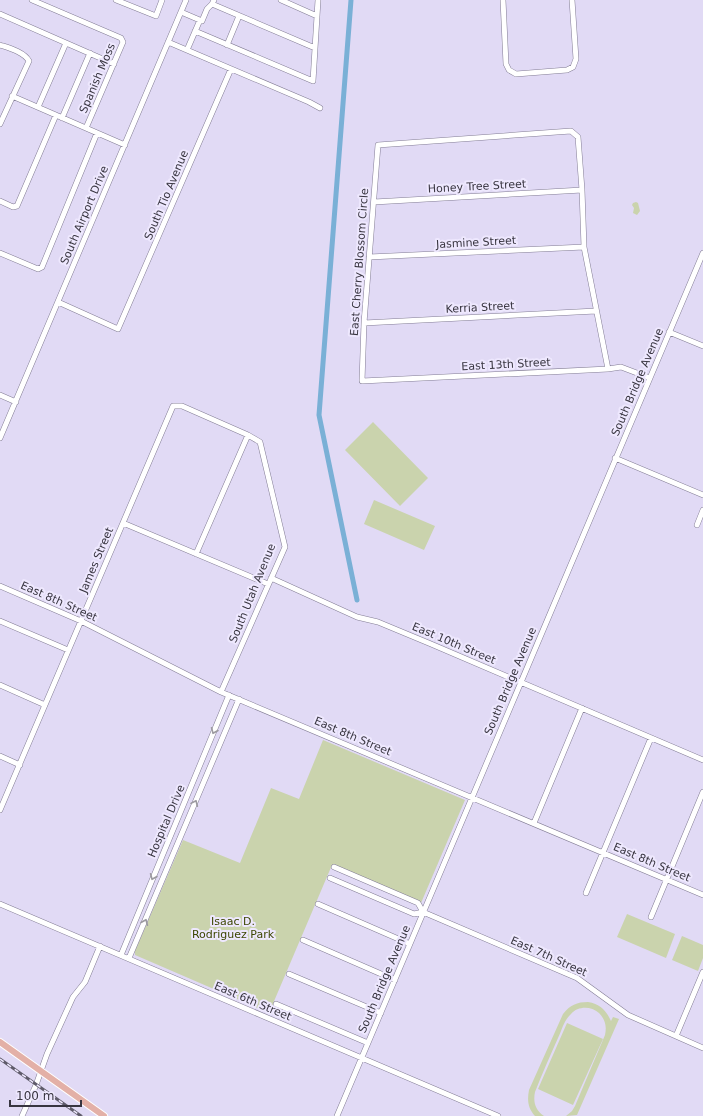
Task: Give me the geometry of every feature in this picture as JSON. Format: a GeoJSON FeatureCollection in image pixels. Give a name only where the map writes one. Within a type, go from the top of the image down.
{"type":"FeatureCollection","features":[{"type":"Feature","properties":{"kind":"main road"},"geometry":{"type":"LineString","coordinates":[[0,1042],[104,1116]]}},
{"type":"Feature","properties":{"kind":"street","name":"Spanish Moss"},"geometry":{"type":"LineString","coordinates":[[32,0],[121,38],[123,42],[86,128]]}},
{"type":"Feature","properties":{"kind":"street"},"geometry":{"type":"LineString","coordinates":[[116,0],[156,16],[162,0]]}},
{"type":"Feature","properties":{"kind":"street","name":"South Airport Drive"},"geometry":{"type":"LineString","coordinates":[[0,438],[186,0]]}},
{"type":"Feature","properties":{"kind":"street"},"geometry":{"type":"LineString","coordinates":[[281,0],[317,16]]}},
{"type":"Feature","properties":{"kind":"street"},"geometry":{"type":"LineString","coordinates":[[195,31],[313,81],[318,0]]}},
{"type":"Feature","properties":{"kind":"street"},"geometry":{"type":"LineString","coordinates":[[503,0],[506,64],[509,70],[516,74],[567,70],[572,67],[576,59],[572,0]]}},
{"type":"Feature","properties":{"kind":"street"},"geometry":{"type":"LineString","coordinates":[[187,50],[200,20],[202,21],[207,9],[213,2],[239,16],[315,48]]}},
{"type":"Feature","properties":{"kind":"street"},"geometry":{"type":"LineString","coordinates":[[181,12],[200,20]]}},
{"type":"Feature","properties":{"kind":"street"},"geometry":{"type":"LineString","coordinates":[[0,14],[114,64]]}},
{"type":"Feature","properties":{"kind":"street"},"geometry":{"type":"LineString","coordinates":[[227,44],[239,16]]}},
{"type":"Feature","properties":{"kind":"street"},"geometry":{"type":"LineString","coordinates":[[168,42],[320,108]]}},
{"type":"Feature","properties":{"kind":"street"},"geometry":{"type":"LineString","coordinates":[[38,107],[66,43]]}},
{"type":"Feature","properties":{"kind":"street"},"geometry":{"type":"LineString","coordinates":[[0,45],[21,54],[29,61],[0,124]]}},
{"type":"Feature","properties":{"kind":"street"},"geometry":{"type":"LineString","coordinates":[[62,118],[90,53]]}},
{"type":"Feature","properties":{"kind":"street","name":"South Tio Avenue"},"geometry":{"type":"LineString","coordinates":[[58,302],[118,329],[231,69]]}},
{"type":"Feature","properties":{"kind":"street"},"geometry":{"type":"LineString","coordinates":[[12,96],[125,144]]}},
{"type":"Feature","properties":{"kind":"street"},"geometry":{"type":"LineString","coordinates":[[0,201],[14,207],[17,206],[56,115]]}},
{"type":"Feature","properties":{"kind":"street","name":"East Cherry Blossom Circle"},"geometry":{"type":"LineString","coordinates":[[362,381],[364,322],[378,146],[571,131],[578,137],[582,190]]}},
{"type":"Feature","properties":{"kind":"street"},"geometry":{"type":"LineString","coordinates":[[0,253],[38,269],[42,267],[97,133]]}},
{"type":"Feature","properties":{"kind":"street"},"geometry":{"type":"LineString","coordinates":[[582,190],[584,247],[608,369]]}},
{"type":"Feature","properties":{"kind":"street","name":"Honey Tree Street"},"geometry":{"type":"LineString","coordinates":[[374,202],[582,190]]}},
{"type":"Feature","properties":{"kind":"street","name":"Jasmine Street"},"geometry":{"type":"LineString","coordinates":[[369,257],[584,247]]}},
{"type":"Feature","properties":{"kind":"street","name":"South Bridge Avenue"},"geometry":{"type":"LineString","coordinates":[[337,1116],[669,332],[701,262],[703,253]]}},
{"type":"Feature","properties":{"kind":"street","name":"Kerria Street"},"geometry":{"type":"LineString","coordinates":[[364,322],[596,311]]}},
{"type":"Feature","properties":{"kind":"street"},"geometry":{"type":"LineString","coordinates":[[669,332],[703,346]]}},
{"type":"Feature","properties":{"kind":"street","name":"East 13th Street"},"geometry":{"type":"LineString","coordinates":[[362,381],[608,369],[621,367],[650,378]]}},
{"type":"Feature","properties":{"kind":"street"},"geometry":{"type":"LineString","coordinates":[[0,395],[16,402]]}},
{"type":"Feature","properties":{"kind":"street","name":"James Street"},"geometry":{"type":"LineString","coordinates":[[0,810],[173,406],[182,406],[248,435]]}},
{"type":"Feature","properties":{"kind":"street"},"geometry":{"type":"LineString","coordinates":[[196,554],[248,435]]}},
{"type":"Feature","properties":{"kind":"street","name":"South Utah Avenue"},"geometry":{"type":"LineString","coordinates":[[221,692],[285,547],[260,442],[248,435]]}},
{"type":"Feature","properties":{"kind":"street"},"geometry":{"type":"LineString","coordinates":[[616,458],[703,495]]}},
{"type":"Feature","properties":{"kind":"street"},"geometry":{"type":"LineString","coordinates":[[696,525],[703,510]]}},
{"type":"Feature","properties":{"kind":"street"},"geometry":{"type":"LineString","coordinates":[[123,523],[268,584]]}},
{"type":"Feature","properties":{"kind":"street","name":"East 10th Street"},"geometry":{"type":"LineString","coordinates":[[271,578],[357,617],[384,625],[703,760]]}},
{"type":"Feature","properties":{"kind":"street","name":"East 8th Street"},"geometry":{"type":"LineString","coordinates":[[0,586],[81,621],[239,700],[703,895]]}},
{"type":"Feature","properties":{"kind":"street"},"geometry":{"type":"LineString","coordinates":[[0,621],[68,650]]}},
{"type":"Feature","properties":{"kind":"street"},"geometry":{"type":"LineString","coordinates":[[0,685],[45,705]]}},
{"type":"Feature","properties":{"kind":"street","name":"Hospital Drive"},"geometry":{"type":"LineString","coordinates":[[121,954],[230,695]]}},
{"type":"Feature","properties":{"kind":"street","name":"Hospital Drive"},"geometry":{"type":"LineString","coordinates":[[129,958],[239,700]]}},
{"type":"Feature","properties":{"kind":"street"},"geometry":{"type":"LineString","coordinates":[[534,823],[582,708]]}},
{"type":"Feature","properties":{"kind":"street"},"geometry":{"type":"LineString","coordinates":[[586,893],[651,738]]}},
{"type":"Feature","properties":{"kind":"street"},"geometry":{"type":"LineString","coordinates":[[0,756],[20,764]]}},
{"type":"Feature","properties":{"kind":"street"},"geometry":{"type":"LineString","coordinates":[[651,917],[703,792]]}},
{"type":"Feature","properties":{"kind":"street","name":"East 7th Street"},"geometry":{"type":"LineString","coordinates":[[334,867],[418,903],[423,912]]}},
{"type":"Feature","properties":{"kind":"street","name":"East 7th Street"},"geometry":{"type":"LineString","coordinates":[[330,878],[414,914],[423,912],[577,978],[628,1015],[703,1048]]}},
{"type":"Feature","properties":{"kind":"street","name":"East 6th Street"},"geometry":{"type":"LineString","coordinates":[[0,904],[121,954],[498,1116]]}},
{"type":"Feature","properties":{"kind":"street"},"geometry":{"type":"LineString","coordinates":[[318,904],[410,944]]}},
{"type":"Feature","properties":{"kind":"street"},"geometry":{"type":"LineString","coordinates":[[303,940],[395,980]]}},
{"type":"Feature","properties":{"kind":"street"},"geometry":{"type":"LineString","coordinates":[[22,1116],[36,1084],[40,1070],[73,997],[85,982],[100,946]]}},
{"type":"Feature","properties":{"kind":"street"},"geometry":{"type":"LineString","coordinates":[[676,1036],[703,972]]}},
{"type":"Feature","properties":{"kind":"street"},"geometry":{"type":"LineString","coordinates":[[289,974],[381,1013]]}},
{"type":"Feature","properties":{"kind":"street"},"geometry":{"type":"LineString","coordinates":[[276,1004],[368,1043]]}},
{"type":"Feature","properties":{"kind":"green space"},"geometry":{"type":"Polygon","coordinates":[[[636,202],[638,203],[640,211],[637,215],[633,213],[634,208],[632,205],[636,202]]]}},
{"type":"Feature","properties":{"kind":"green space"},"geometry":{"type":"Polygon","coordinates":[[[373,422],[428,478],[400,506],[345,450],[373,422]]]}},
{"type":"Feature","properties":{"kind":"green space"},"geometry":{"type":"Polygon","coordinates":[[[374,500],[435,526],[424,550],[364,524],[374,500]]]}},
{"type":"Feature","properties":{"kind":"green space","name":"Isaac D. Rodriguez Park"},"geometry":{"type":"Polygon","coordinates":[[[323,740],[465,800],[421,903],[332,865],[269,1013],[135,955],[135,951],[183,840],[240,863],[271,788],[299,799],[323,740]]]}},
{"type":"Feature","properties":{"kind":"green space"},"geometry":{"type":"Polygon","coordinates":[[[627,914],[675,934],[666,958],[617,937],[627,914]]]}},
{"type":"Feature","properties":{"kind":"green space"},"geometry":{"type":"Polygon","coordinates":[[[682,936],[703,945],[703,958],[698,971],[672,960],[682,936]]]}},
{"type":"Feature","properties":{"kind":"green space"},"geometry":{"type":"Polygon","coordinates":[[[588,1002],[596,1004],[602,1008],[611,1021],[613,1017],[619,1019],[577,1115],[566,1116],[575,1106],[606,1032],[605,1023],[601,1015],[588,1008],[577,1009],[565,1022],[535,1092],[535,1106],[544,1116],[535,1116],[529,1104],[529,1090],[563,1014],[568,1008],[574,1005],[588,1002]]]}},
{"type":"Feature","properties":{"kind":"green space"},"geometry":{"type":"Polygon","coordinates":[[[567,1023],[603,1039],[573,1105],[538,1089],[567,1023]]]}},
{"type":"Feature","properties":{"kind":"waterway"},"geometry":{"type":"LineString","coordinates":[[351,0],[319,415],[357,600]]}},
{"type":"Feature","properties":{"kind":"railway"},"geometry":{"type":"LineString","coordinates":[[0,1059],[81,1116]]}}]}
